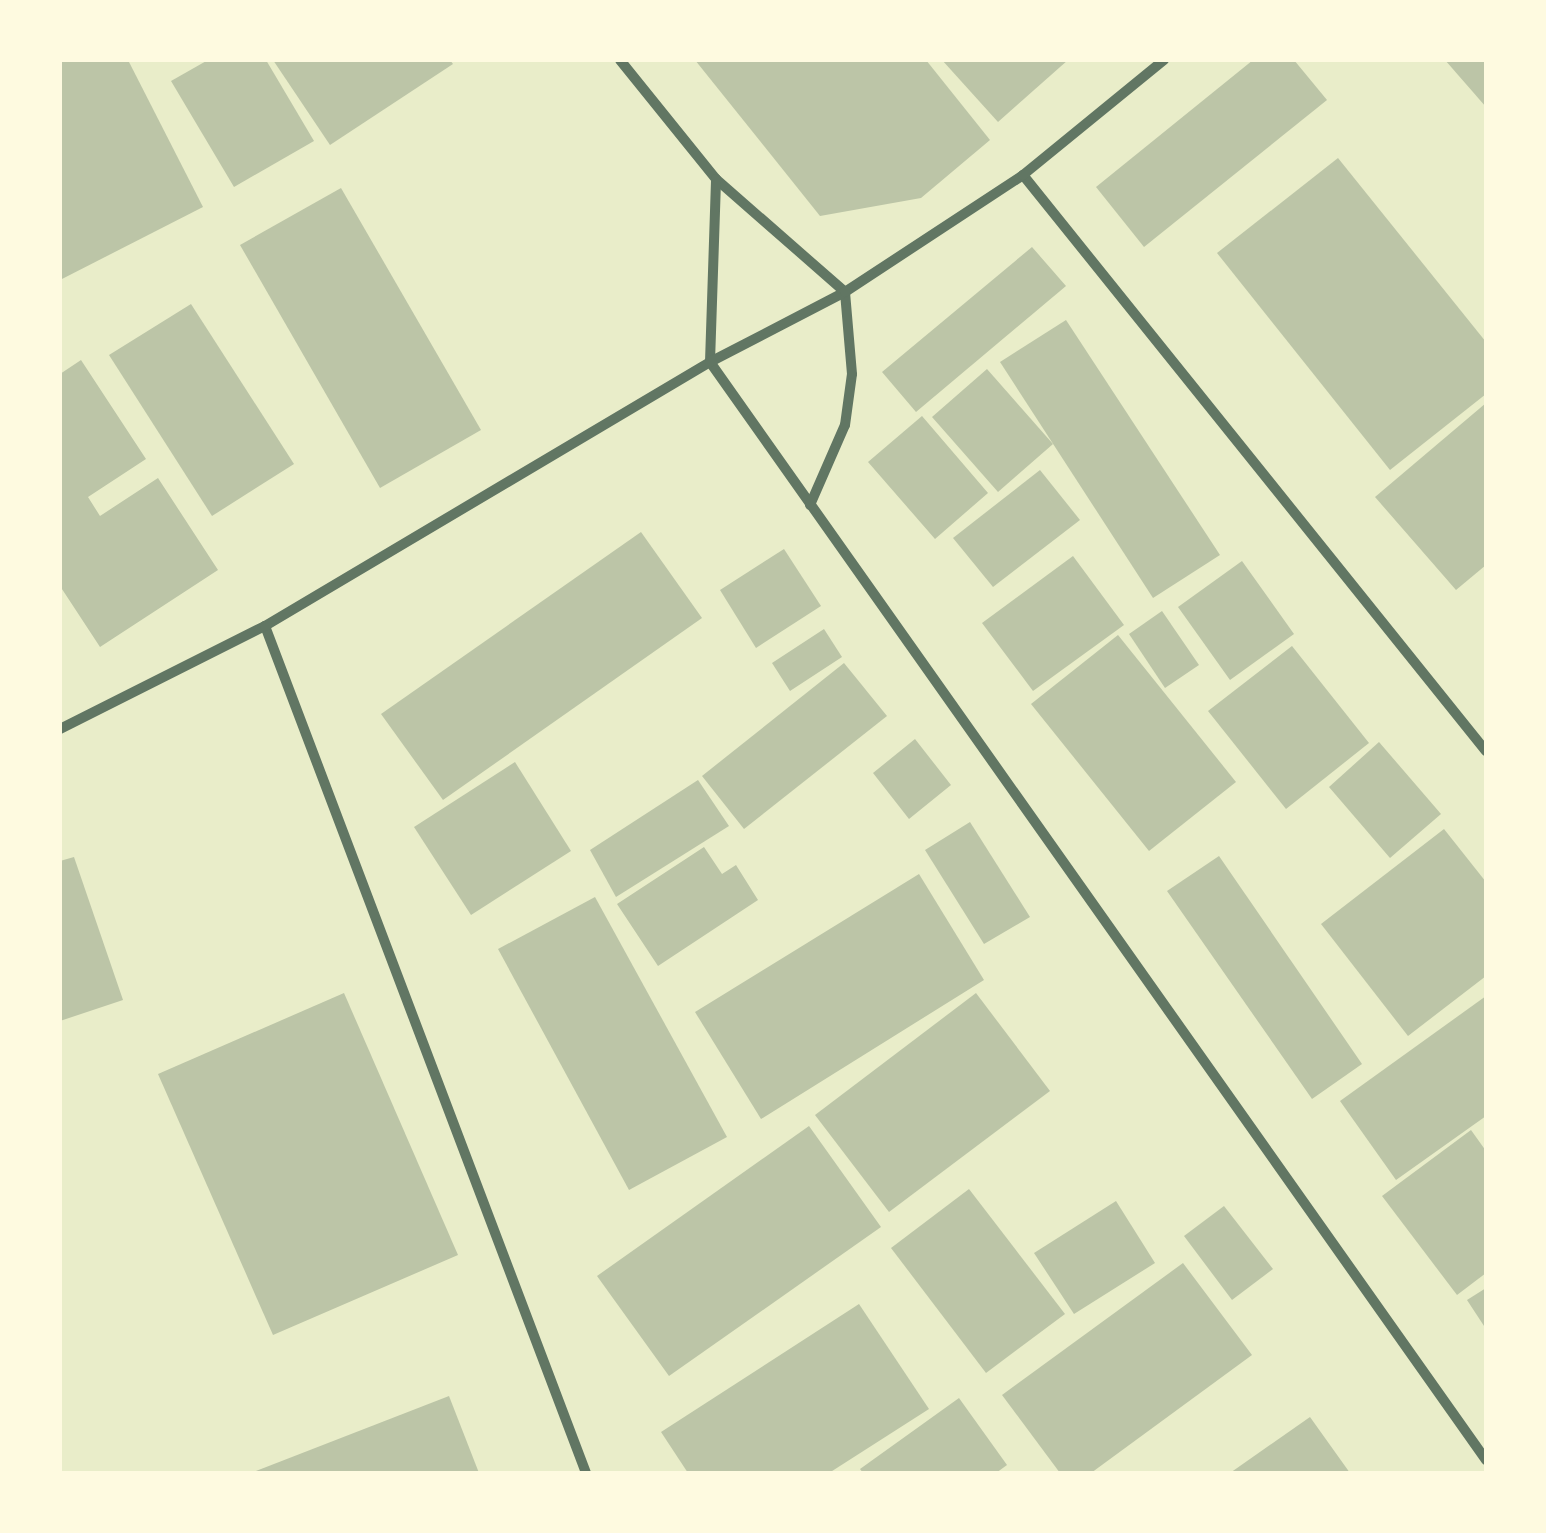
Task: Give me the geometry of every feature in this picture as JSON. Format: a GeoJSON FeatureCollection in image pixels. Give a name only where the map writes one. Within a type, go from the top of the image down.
{"type":"FeatureCollection","features":[{"type":"Feature","properties":{"kind":"street"},"geometry":{"type":"LineString","coordinates":[[620,60],[716,180],[845,292],[852,374],[845,425],[810,505]]}},
{"type":"Feature","properties":{"kind":"street"},"geometry":{"type":"LineString","coordinates":[[60,729],[265,626],[710,362],[845,292],[1023,176],[1164,60]]}},
{"type":"Feature","properties":{"kind":"street"},"geometry":{"type":"LineString","coordinates":[[1023,176],[1486,752]]}},
{"type":"Feature","properties":{"kind":"street"},"geometry":{"type":"LineString","coordinates":[[716,180],[710,362],[1486,1460]]}},
{"type":"Feature","properties":{"kind":"street"},"geometry":{"type":"LineString","coordinates":[[265,626],[586,1473]]}},
{"type":"Feature","properties":{"kind":"building"},"geometry":{"type":"Polygon","coordinates":[[[60,60],[128,60],[203,207],[60,280],[60,60]]]}},
{"type":"Feature","properties":{"kind":"building"},"geometry":{"type":"Polygon","coordinates":[[[208,60],[266,60],[314,141],[234,187],[171,81],[208,60]]]}},
{"type":"Feature","properties":{"kind":"building"},"geometry":{"type":"Polygon","coordinates":[[[273,60],[450,60],[453,64],[330,145],[273,60]]]}},
{"type":"Feature","properties":{"kind":"building"},"geometry":{"type":"Polygon","coordinates":[[[695,60],[926,60],[990,140],[921,198],[820,216],[695,60]]]}},
{"type":"Feature","properties":{"kind":"building"},"geometry":{"type":"Polygon","coordinates":[[[942,60],[1068,60],[998,122],[942,60]]]}},
{"type":"Feature","properties":{"kind":"building"},"geometry":{"type":"Polygon","coordinates":[[[1253,60],[1294,60],[1327,100],[1144,247],[1096,187],[1253,60]]]}},
{"type":"Feature","properties":{"kind":"building"},"geometry":{"type":"Polygon","coordinates":[[[1445,60],[1486,60],[1486,107],[1445,60]]]}},
{"type":"Feature","properties":{"kind":"building"},"geometry":{"type":"Polygon","coordinates":[[[1338,158],[1486,342],[1486,394],[1390,470],[1217,253],[1338,158]]]}},
{"type":"Feature","properties":{"kind":"building"},"geometry":{"type":"Polygon","coordinates":[[[341,188],[481,430],[380,488],[240,245],[341,188]]]}},
{"type":"Feature","properties":{"kind":"building"},"geometry":{"type":"Polygon","coordinates":[[[1032,247],[1066,286],[916,412],[882,372],[1032,247]]]}},
{"type":"Feature","properties":{"kind":"building"},"geometry":{"type":"Polygon","coordinates":[[[191,304],[294,464],[212,516],[109,355],[191,304]]]}},
{"type":"Feature","properties":{"kind":"building"},"geometry":{"type":"Polygon","coordinates":[[[1066,320],[1220,555],[1153,598],[1000,362],[1066,320]]]}},
{"type":"Feature","properties":{"kind":"building"},"geometry":{"type":"Polygon","coordinates":[[[81,360],[146,459],[88,497],[100,516],[158,478],[218,570],[100,647],[60,586],[60,374],[81,360]]]}},
{"type":"Feature","properties":{"kind":"building"},"geometry":{"type":"Polygon","coordinates":[[[987,369],[1053,444],[998,492],[932,417],[987,369]]]}},
{"type":"Feature","properties":{"kind":"building"},"geometry":{"type":"Polygon","coordinates":[[[1486,403],[1486,565],[1456,590],[1375,497],[1486,403]]]}},
{"type":"Feature","properties":{"kind":"building"},"geometry":{"type":"Polygon","coordinates":[[[922,416],[988,493],[935,539],[868,462],[922,416]]]}},
{"type":"Feature","properties":{"kind":"building"},"geometry":{"type":"Polygon","coordinates":[[[1040,470],[1080,520],[993,587],[953,538],[1040,470]]]}},
{"type":"Feature","properties":{"kind":"building"},"geometry":{"type":"Polygon","coordinates":[[[641,532],[702,618],[443,800],[381,714],[641,532]]]}},
{"type":"Feature","properties":{"kind":"building"},"geometry":{"type":"Polygon","coordinates":[[[784,549],[821,606],[756,648],[720,590],[784,549]]]}},
{"type":"Feature","properties":{"kind":"building"},"geometry":{"type":"Polygon","coordinates":[[[1073,556],[1124,625],[1033,691],[982,623],[1073,556]]]}},
{"type":"Feature","properties":{"kind":"building"},"geometry":{"type":"Polygon","coordinates":[[[1242,561],[1294,634],[1230,680],[1178,607],[1242,561]]]}},
{"type":"Feature","properties":{"kind":"building"},"geometry":{"type":"Polygon","coordinates":[[[1162,611],[1199,665],[1165,688],[1129,634],[1162,611]]]}},
{"type":"Feature","properties":{"kind":"building"},"geometry":{"type":"Polygon","coordinates":[[[824,629],[842,657],[790,691],[772,663],[824,629]]]}},
{"type":"Feature","properties":{"kind":"building"},"geometry":{"type":"Polygon","coordinates":[[[1118,635],[1236,782],[1149,851],[1031,704],[1118,635]]]}},
{"type":"Feature","properties":{"kind":"building"},"geometry":{"type":"Polygon","coordinates":[[[1292,646],[1369,743],[1286,809],[1208,711],[1292,646]]]}},
{"type":"Feature","properties":{"kind":"building"},"geometry":{"type":"Polygon","coordinates":[[[844,663],[887,716],[744,829],[702,776],[844,663]]]}},
{"type":"Feature","properties":{"kind":"building"},"geometry":{"type":"Polygon","coordinates":[[[915,739],[951,785],[909,819],[873,773],[915,739]]]}},
{"type":"Feature","properties":{"kind":"building"},"geometry":{"type":"Polygon","coordinates":[[[1379,742],[1441,814],[1390,858],[1329,787],[1379,742]]]}},
{"type":"Feature","properties":{"kind":"building"},"geometry":{"type":"Polygon","coordinates":[[[515,762],[571,851],[471,915],[414,827],[515,762]]]}},
{"type":"Feature","properties":{"kind":"building"},"geometry":{"type":"Polygon","coordinates":[[[698,780],[729,826],[616,897],[590,850],[698,780]]]}},
{"type":"Feature","properties":{"kind":"building"},"geometry":{"type":"Polygon","coordinates":[[[970,822],[1030,917],[984,944],[925,850],[970,822]]]}},
{"type":"Feature","properties":{"kind":"building"},"geometry":{"type":"Polygon","coordinates":[[[1444,829],[1486,882],[1486,976],[1408,1036],[1321,924],[1444,829]]]}},
{"type":"Feature","properties":{"kind":"building"},"geometry":{"type":"Polygon","coordinates":[[[704,847],[722,874],[736,865],[758,900],[658,966],[617,904],[704,847]]]}},
{"type":"Feature","properties":{"kind":"building"},"geometry":{"type":"Polygon","coordinates":[[[1219,856],[1362,1064],[1312,1099],[1167,891],[1219,856]]]}},
{"type":"Feature","properties":{"kind":"building"},"geometry":{"type":"Polygon","coordinates":[[[74,857],[123,1000],[60,1021],[60,861],[74,857]]]}},
{"type":"Feature","properties":{"kind":"building"},"geometry":{"type":"Polygon","coordinates":[[[919,874],[984,980],[761,1119],[695,1012],[919,874]]]}},
{"type":"Feature","properties":{"kind":"building"},"geometry":{"type":"Polygon","coordinates":[[[595,897],[727,1137],[629,1190],[498,949],[595,897]]]}},
{"type":"Feature","properties":{"kind":"building"},"geometry":{"type":"Polygon","coordinates":[[[344,993],[458,1255],[273,1335],[158,1074],[344,993]]]}},
{"type":"Feature","properties":{"kind":"building"},"geometry":{"type":"Polygon","coordinates":[[[976,993],[1050,1091],[889,1212],[815,1115],[976,993]]]}},
{"type":"Feature","properties":{"kind":"building"},"geometry":{"type":"Polygon","coordinates":[[[1486,996],[1486,1116],[1396,1180],[1340,1101],[1486,996]]]}},
{"type":"Feature","properties":{"kind":"building"},"geometry":{"type":"Polygon","coordinates":[[[809,1126],[881,1227],[669,1376],[597,1276],[809,1126]]]}},
{"type":"Feature","properties":{"kind":"building"},"geometry":{"type":"Polygon","coordinates":[[[1471,1130],[1486,1151],[1486,1273],[1457,1295],[1382,1196],[1471,1130]]]}},
{"type":"Feature","properties":{"kind":"building"},"geometry":{"type":"Polygon","coordinates":[[[969,1189],[1065,1314],[986,1373],[891,1248],[969,1189]]]}},
{"type":"Feature","properties":{"kind":"building"},"geometry":{"type":"Polygon","coordinates":[[[1116,1201],[1155,1263],[1074,1314],[1034,1253],[1116,1201]]]}},
{"type":"Feature","properties":{"kind":"building"},"geometry":{"type":"Polygon","coordinates":[[[1224,1206],[1273,1269],[1232,1300],[1184,1236],[1224,1206]]]}},
{"type":"Feature","properties":{"kind":"building"},"geometry":{"type":"Polygon","coordinates":[[[1183,1263],[1252,1355],[1091,1473],[1060,1473],[1002,1395],[1183,1263]]]}},
{"type":"Feature","properties":{"kind":"building"},"geometry":{"type":"Polygon","coordinates":[[[1486,1288],[1486,1329],[1467,1300],[1486,1288]]]}},
{"type":"Feature","properties":{"kind":"building"},"geometry":{"type":"Polygon","coordinates":[[[859,1304],[929,1409],[829,1473],[688,1473],[661,1432],[859,1304]]]}},
{"type":"Feature","properties":{"kind":"building"},"geometry":{"type":"Polygon","coordinates":[[[449,1396],[479,1473],[251,1473],[449,1396]]]}},
{"type":"Feature","properties":{"kind":"building"},"geometry":{"type":"Polygon","coordinates":[[[959,1398],[1007,1465],[996,1473],[863,1473],[860,1469],[959,1398]]]}},
{"type":"Feature","properties":{"kind":"building"},"geometry":{"type":"Polygon","coordinates":[[[1310,1417],[1350,1473],[1230,1473],[1310,1417]]]}}]}
